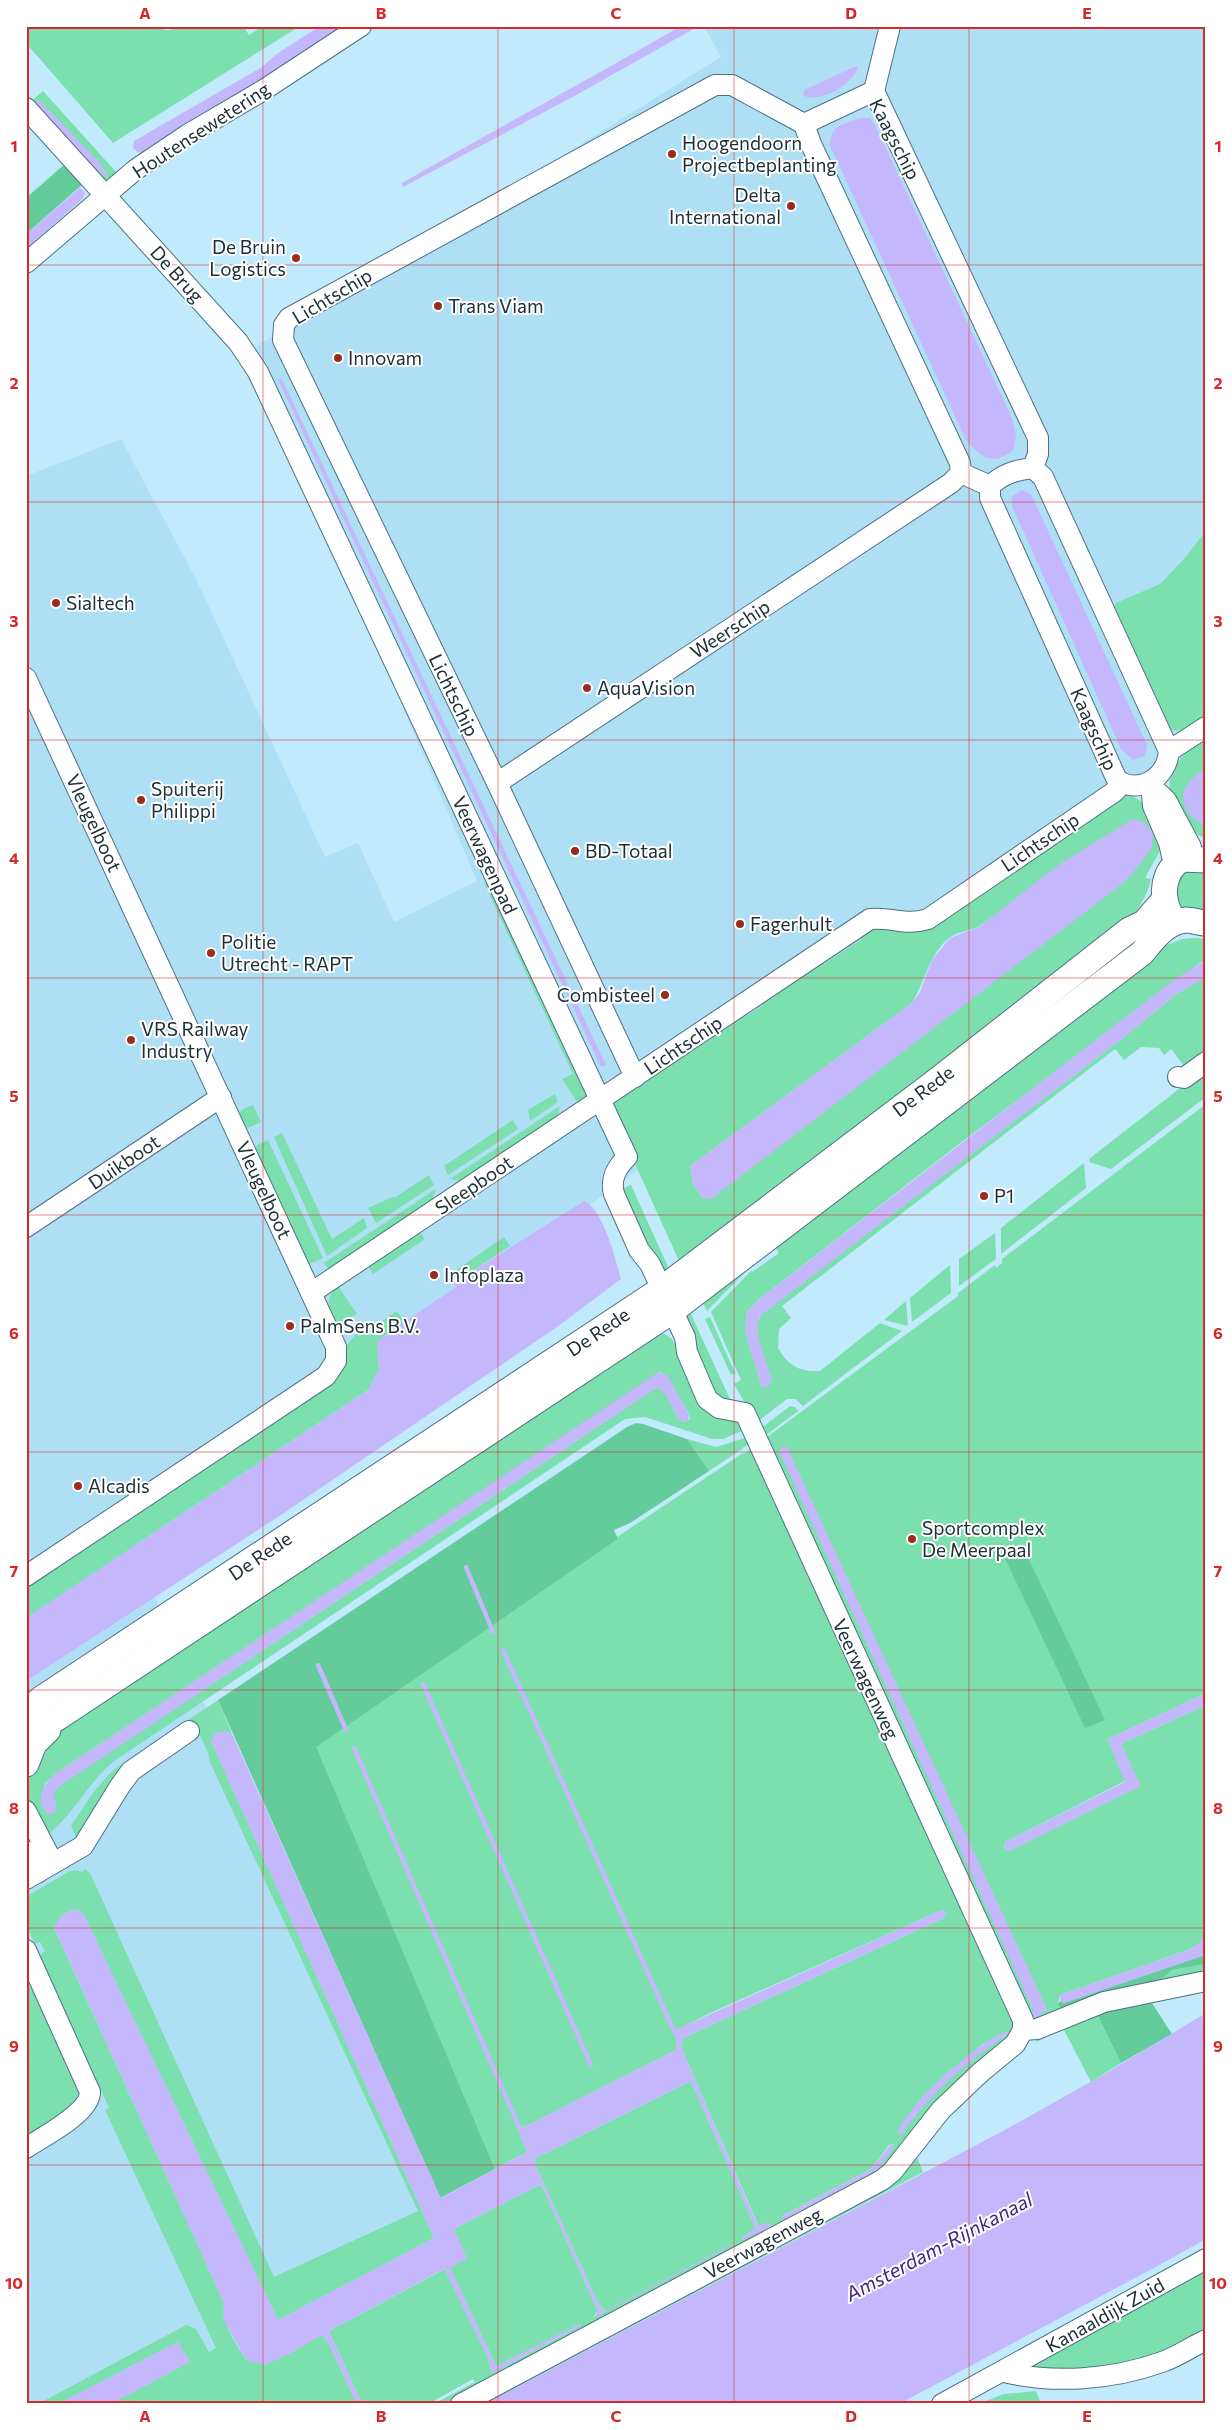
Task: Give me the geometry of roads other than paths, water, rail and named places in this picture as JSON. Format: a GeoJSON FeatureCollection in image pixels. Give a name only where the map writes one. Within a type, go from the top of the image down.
{"type":"FeatureCollection","features":[{"type":"Feature","properties":{"kind":"main road"},"geometry":{"type":"LineString","coordinates":[[1190,855],[1159,871],[1159,899],[1166,907],[1194,927]]}},
{"type":"Feature","properties":{"kind":"main road","name":"De Rede"},"geometry":{"type":"LineString","coordinates":[[31,1705],[663,1303],[931,1085],[1129,930],[1159,899]]}},
{"type":"Feature","properties":{"kind":"main road","name":"De Rede"},"geometry":{"type":"LineString","coordinates":[[28,1751],[57,1718],[663,1303],[1142,953],[1194,927]]}},
{"type":"Feature","properties":{"kind":"street","name":"Houtensewetering"},"geometry":{"type":"LineString","coordinates":[[26,263],[135,170],[187,135],[262,91],[361,26]]}},
{"type":"Feature","properties":{"kind":"street"},"geometry":{"type":"LineString","coordinates":[[874,91],[890,26]]}},
{"type":"Feature","properties":{"kind":"street","name":"Lichtschip"},"geometry":{"type":"LineString","coordinates":[[804,124],[732,85],[715,85],[289,318],[284,326],[283,340],[636,1076],[870,919],[882,918],[914,924],[928,919],[1114,792],[1122,783]]}},
{"type":"Feature","properties":{"kind":"street","name":"Kaagschip"},"geometry":{"type":"LineString","coordinates":[[804,124],[874,91],[1038,438],[1038,454],[1033,468]]}},
{"type":"Feature","properties":{"kind":"street","name":"De Brug"},"geometry":{"type":"LineString","coordinates":[[26,108],[238,342],[250,358],[300,459]]}},
{"type":"Feature","properties":{"kind":"street"},"geometry":{"type":"LineString","coordinates":[[804,124],[811,144],[960,463],[961,473],[990,486],[998,478],[1012,472],[1033,468],[1042,477],[1169,751],[1168,760],[1152,785],[1153,806],[1169,843],[1190,855]]}},
{"type":"Feature","properties":{"kind":"street","name":"Veerwagenpad"},"geometry":{"type":"LineString","coordinates":[[300,459],[627,1157],[615,1172],[612,1190],[639,1250],[650,1264],[663,1303]]}},
{"type":"Feature","properties":{"kind":"street","name":"Weerschip"},"geometry":{"type":"LineString","coordinates":[[497,783],[951,483],[961,473]]}},
{"type":"Feature","properties":{"kind":"street","name":"Kaagschip"},"geometry":{"type":"LineString","coordinates":[[990,486],[990,498],[1117,780],[1122,783],[1139,786],[1152,785]]}},
{"type":"Feature","properties":{"kind":"street","name":"Vleugelboot"},"geometry":{"type":"LineString","coordinates":[[26,678],[336,1347],[336,1361],[326,1376],[26,1576]]}},
{"type":"Feature","properties":{"kind":"street"},"geometry":{"type":"LineString","coordinates":[[1169,751],[1206,727]]}},
{"type":"Feature","properties":{"kind":"street"},"geometry":{"type":"LineString","coordinates":[[1178,1077],[1184,1078],[1206,1062]]}},
{"type":"Feature","properties":{"kind":"street","name":"Sleepboot"},"geometry":{"type":"LineString","coordinates":[[312,1293],[636,1076]]}},
{"type":"Feature","properties":{"kind":"street","name":"Duikboot"},"geometry":{"type":"LineString","coordinates":[[26,1227],[221,1097]]}},
{"type":"Feature","properties":{"kind":"street","name":"Veerwagenweg"},"geometry":{"type":"LineString","coordinates":[[461,2404],[882,2180],[892,2172],[941,2110],[980,2073],[1016,2044],[1023,2030],[1023,2020],[745,1413],[719,1408],[706,1398],[687,1352],[677,1342],[663,1303]]}},
{"type":"Feature","properties":{"kind":"street"},"geometry":{"type":"LineString","coordinates":[[39,1871],[83,1846],[120,1786],[131,1772],[189,1731]]}},
{"type":"Feature","properties":{"kind":"street"},"geometry":{"type":"LineString","coordinates":[[26,1811],[39,1871]]}},
{"type":"Feature","properties":{"kind":"street"},"geometry":{"type":"LineString","coordinates":[[26,1851],[39,1871]]}},
{"type":"Feature","properties":{"kind":"street"},"geometry":{"type":"LineString","coordinates":[[26,1950],[89,2085],[90,2099],[83,2110],[26,2148]]}},
{"type":"Feature","properties":{"kind":"street"},"geometry":{"type":"LineString","coordinates":[[1023,2030],[1037,2029],[1104,2002],[1206,1980]]}},
{"type":"Feature","properties":{"kind":"street","name":"Kanaaldijk Zuid"},"geometry":{"type":"LineString","coordinates":[[942,2404],[1004,2372],[1206,2259]]}},
{"type":"Feature","properties":{"kind":"street","name":"Kanaaldijk Zuid"},"geometry":{"type":"LineString","coordinates":[[1004,2372],[1033,2378],[1075,2380],[1129,2372],[1163,2362],[1206,2340]]}},
{"type":"Feature","properties":{"kind":"water"},"geometry":{"type":"Polygon","coordinates":[[[320,26],[344,26],[256,85],[140,154],[133,148],[134,141],[262,67],[278,53],[320,26]]]}},
{"type":"Feature","properties":{"kind":"water"},"geometry":{"type":"Polygon","coordinates":[[[681,26],[697,27],[578,94],[403,187],[402,183],[681,26]]]}},
{"type":"Feature","properties":{"kind":"water"},"geometry":{"type":"Polygon","coordinates":[[[854,67],[858,67],[850,80],[835,91],[817,97],[803,95],[804,90],[854,67]]]}},
{"type":"Feature","properties":{"kind":"water"},"geometry":{"type":"Polygon","coordinates":[[[39,100],[101,164],[100,168],[95,169],[35,104],[39,100]]]}},
{"type":"Feature","properties":{"kind":"water"},"geometry":{"type":"Polygon","coordinates":[[[859,118],[870,118],[875,125],[1012,418],[1016,434],[1014,449],[1000,458],[994,459],[983,456],[966,440],[830,146],[832,133],[838,127],[859,118]]]}},
{"type":"Feature","properties":{"kind":"water"},"geometry":{"type":"Polygon","coordinates":[[[80,188],[85,193],[82,199],[26,249],[26,234],[80,188]]]}},
{"type":"Feature","properties":{"kind":"water"},"geometry":{"type":"Polygon","coordinates":[[[282,379],[606,1065],[601,1067],[278,380],[282,379]]]}},
{"type":"Feature","properties":{"kind":"water"},"geometry":{"type":"Polygon","coordinates":[[[1022,490],[1031,494],[1147,745],[1145,756],[1133,760],[1121,749],[1012,506],[1012,496],[1022,490]]]}},
{"type":"Feature","properties":{"kind":"water"},"geometry":{"type":"Polygon","coordinates":[[[1206,768],[1206,825],[1193,818],[1185,807],[1183,800],[1186,787],[1192,779],[1206,768]]]}},
{"type":"Feature","properties":{"kind":"water"},"geometry":{"type":"Polygon","coordinates":[[[1133,819],[1145,823],[1154,835],[1150,851],[1126,881],[711,1199],[702,1198],[693,1183],[690,1166],[912,1003],[920,992],[932,960],[950,938],[979,927],[1061,863],[1133,819]]]}},
{"type":"Feature","properties":{"kind":"water"},"geometry":{"type":"Polygon","coordinates":[[[1202,962],[1206,962],[1206,978],[1178,993],[1114,1045],[759,1317],[757,1334],[772,1380],[768,1387],[762,1387],[745,1332],[747,1312],[758,1300],[1171,982],[1202,962]]]}},
{"type":"Feature","properties":{"kind":"water"},"geometry":{"type":"Polygon","coordinates":[[[584,1201],[591,1206],[603,1224],[621,1279],[557,1327],[278,1517],[26,1681],[26,1618],[368,1390],[379,1370],[377,1341],[456,1287],[454,1283],[584,1201]]]}},
{"type":"Feature","properties":{"kind":"water"},"geometry":{"type":"Polygon","coordinates":[[[657,1373],[663,1373],[668,1376],[689,1415],[688,1421],[682,1422],[679,1419],[663,1391],[658,1388],[653,1390],[58,1787],[53,1795],[57,1809],[55,1813],[49,1815],[44,1810],[41,1793],[55,1774],[657,1373]]]}},
{"type":"Feature","properties":{"kind":"water"},"geometry":{"type":"Polygon","coordinates":[[[782,1447],[787,1447],[1047,2010],[1032,2020],[1029,2015],[1034,2012],[779,1451],[782,1447]]]}},
{"type":"Feature","properties":{"kind":"water"},"geometry":{"type":"Polygon","coordinates":[[[1206,1693],[1206,1705],[1121,1744],[1141,1786],[1009,1851],[1004,1847],[1005,1842],[1125,1782],[1108,1739],[1206,1693]]]}},
{"type":"Feature","properties":{"kind":"water"},"geometry":{"type":"Polygon","coordinates":[[[225,1731],[232,1734],[441,2198],[527,2152],[518,2130],[676,2050],[677,2042],[673,2032],[675,2030],[942,1910],[946,1913],[944,1918],[683,2038],[681,2047],[758,2226],[769,2222],[771,2227],[742,2240],[742,2237],[755,2229],[754,2225],[691,2081],[536,2158],[535,2164],[598,2303],[605,2311],[730,2245],[729,2247],[594,2318],[598,2311],[541,2184],[454,2229],[467,2258],[450,2268],[496,2366],[581,2323],[582,2325],[492,2373],[488,2358],[444,2269],[329,2331],[362,2404],[357,2404],[329,2344],[322,2335],[265,2365],[246,2360],[223,2318],[224,2303],[54,1927],[63,1914],[75,1909],[83,1913],[278,2320],[434,2238],[211,1741],[215,1733],[225,1731]]]}},
{"type":"Feature","properties":{"kind":"water"},"geometry":{"type":"Polygon","coordinates":[[[1202,1938],[1206,1938],[1206,1955],[1064,2003],[1060,2001],[1060,1995],[1188,1950],[1200,1943],[1202,1938]]]}},
{"type":"Feature","properties":{"kind":"water","name":"Amsterdam-Rijnkanaal"},"geometry":{"type":"Polygon","coordinates":[[[1206,2013],[1206,2239],[1163,2263],[899,2404],[485,2404],[1003,2131],[1103,2075],[1206,2013]]]}},
{"type":"Feature","properties":{"kind":"water"},"geometry":{"type":"Polygon","coordinates":[[[1007,2031],[1008,2034],[963,2067],[924,2106],[901,2135],[899,2134],[898,2131],[906,2118],[946,2074],[978,2048],[1007,2031]]]}},
{"type":"Feature","properties":{"kind":"water"},"geometry":{"type":"Polygon","coordinates":[[[891,2144],[894,2147],[877,2170],[783,2220],[781,2219],[782,2216],[871,2169],[891,2144]]]}},
{"type":"Feature","properties":{"kind":"water"},"geometry":{"type":"Polygon","coordinates":[[[178,2342],[190,2362],[110,2404],[58,2404],[178,2342]]]}},
{"type":"Feature","properties":{"kind":"waterway"},"geometry":{"type":"LineString","coordinates":[[96,164],[105,174]]}},
{"type":"Feature","properties":{"kind":"waterway"},"geometry":{"type":"LineString","coordinates":[[466,1567],[493,1632]]}},
{"type":"Feature","properties":{"kind":"waterway"},"geometry":{"type":"LineString","coordinates":[[503,1650],[674,2031]]}},
{"type":"Feature","properties":{"kind":"waterway"},"geometry":{"type":"LineString","coordinates":[[318,1665],[346,1730]]}},
{"type":"Feature","properties":{"kind":"waterway"},"geometry":{"type":"LineString","coordinates":[[423,1684],[591,2065]]}},
{"type":"Feature","properties":{"kind":"waterway"},"geometry":{"type":"LineString","coordinates":[[354,1748],[520,2129]]}},
{"type":"Feature","properties":{"kind":"place","name":"Hoogendoorn Projectbeplanting"},"geometry":{"type":"Point","coordinates":[672,154]}},
{"type":"Feature","properties":{"kind":"place","name":"Delta International"},"geometry":{"type":"Point","coordinates":[791,206]}},
{"type":"Feature","properties":{"kind":"place","name":"De Bruin Logistics"},"geometry":{"type":"Point","coordinates":[296,258]}},
{"type":"Feature","properties":{"kind":"place","name":"Trans Viam"},"geometry":{"type":"Point","coordinates":[438,306]}},
{"type":"Feature","properties":{"kind":"place","name":"Innovam"},"geometry":{"type":"Point","coordinates":[338,358]}},
{"type":"Feature","properties":{"kind":"place","name":"Sialtech"},"geometry":{"type":"Point","coordinates":[56,603]}},
{"type":"Feature","properties":{"kind":"place","name":"AquaVision"},"geometry":{"type":"Point","coordinates":[587,688]}},
{"type":"Feature","properties":{"kind":"place","name":"Spuiterij Philippi"},"geometry":{"type":"Point","coordinates":[141,800]}},
{"type":"Feature","properties":{"kind":"place","name":"BD-Totaal"},"geometry":{"type":"Point","coordinates":[575,851]}},
{"type":"Feature","properties":{"kind":"place","name":"Fagerhult"},"geometry":{"type":"Point","coordinates":[740,924]}},
{"type":"Feature","properties":{"kind":"place","name":"Politie Utrecht - RAPT"},"geometry":{"type":"Point","coordinates":[211,953]}},
{"type":"Feature","properties":{"kind":"place","name":"Combisteel"},"geometry":{"type":"Point","coordinates":[665,995]}},
{"type":"Feature","properties":{"kind":"place","name":"VRS Railway Industry"},"geometry":{"type":"Point","coordinates":[131,1040]}},
{"type":"Feature","properties":{"kind":"place","name":"P1"},"geometry":{"type":"Point","coordinates":[984,1196]}},
{"type":"Feature","properties":{"kind":"place","name":"Infoplaza"},"geometry":{"type":"Point","coordinates":[434,1275]}},
{"type":"Feature","properties":{"kind":"place","name":"PalmSens B.V."},"geometry":{"type":"Point","coordinates":[290,1326]}},
{"type":"Feature","properties":{"kind":"place","name":"Alcadis"},"geometry":{"type":"Point","coordinates":[78,1486]}},
{"type":"Feature","properties":{"kind":"place","name":"Sportcomplex De Meerpaal"},"geometry":{"type":"Point","coordinates":[912,1539]}}]}
